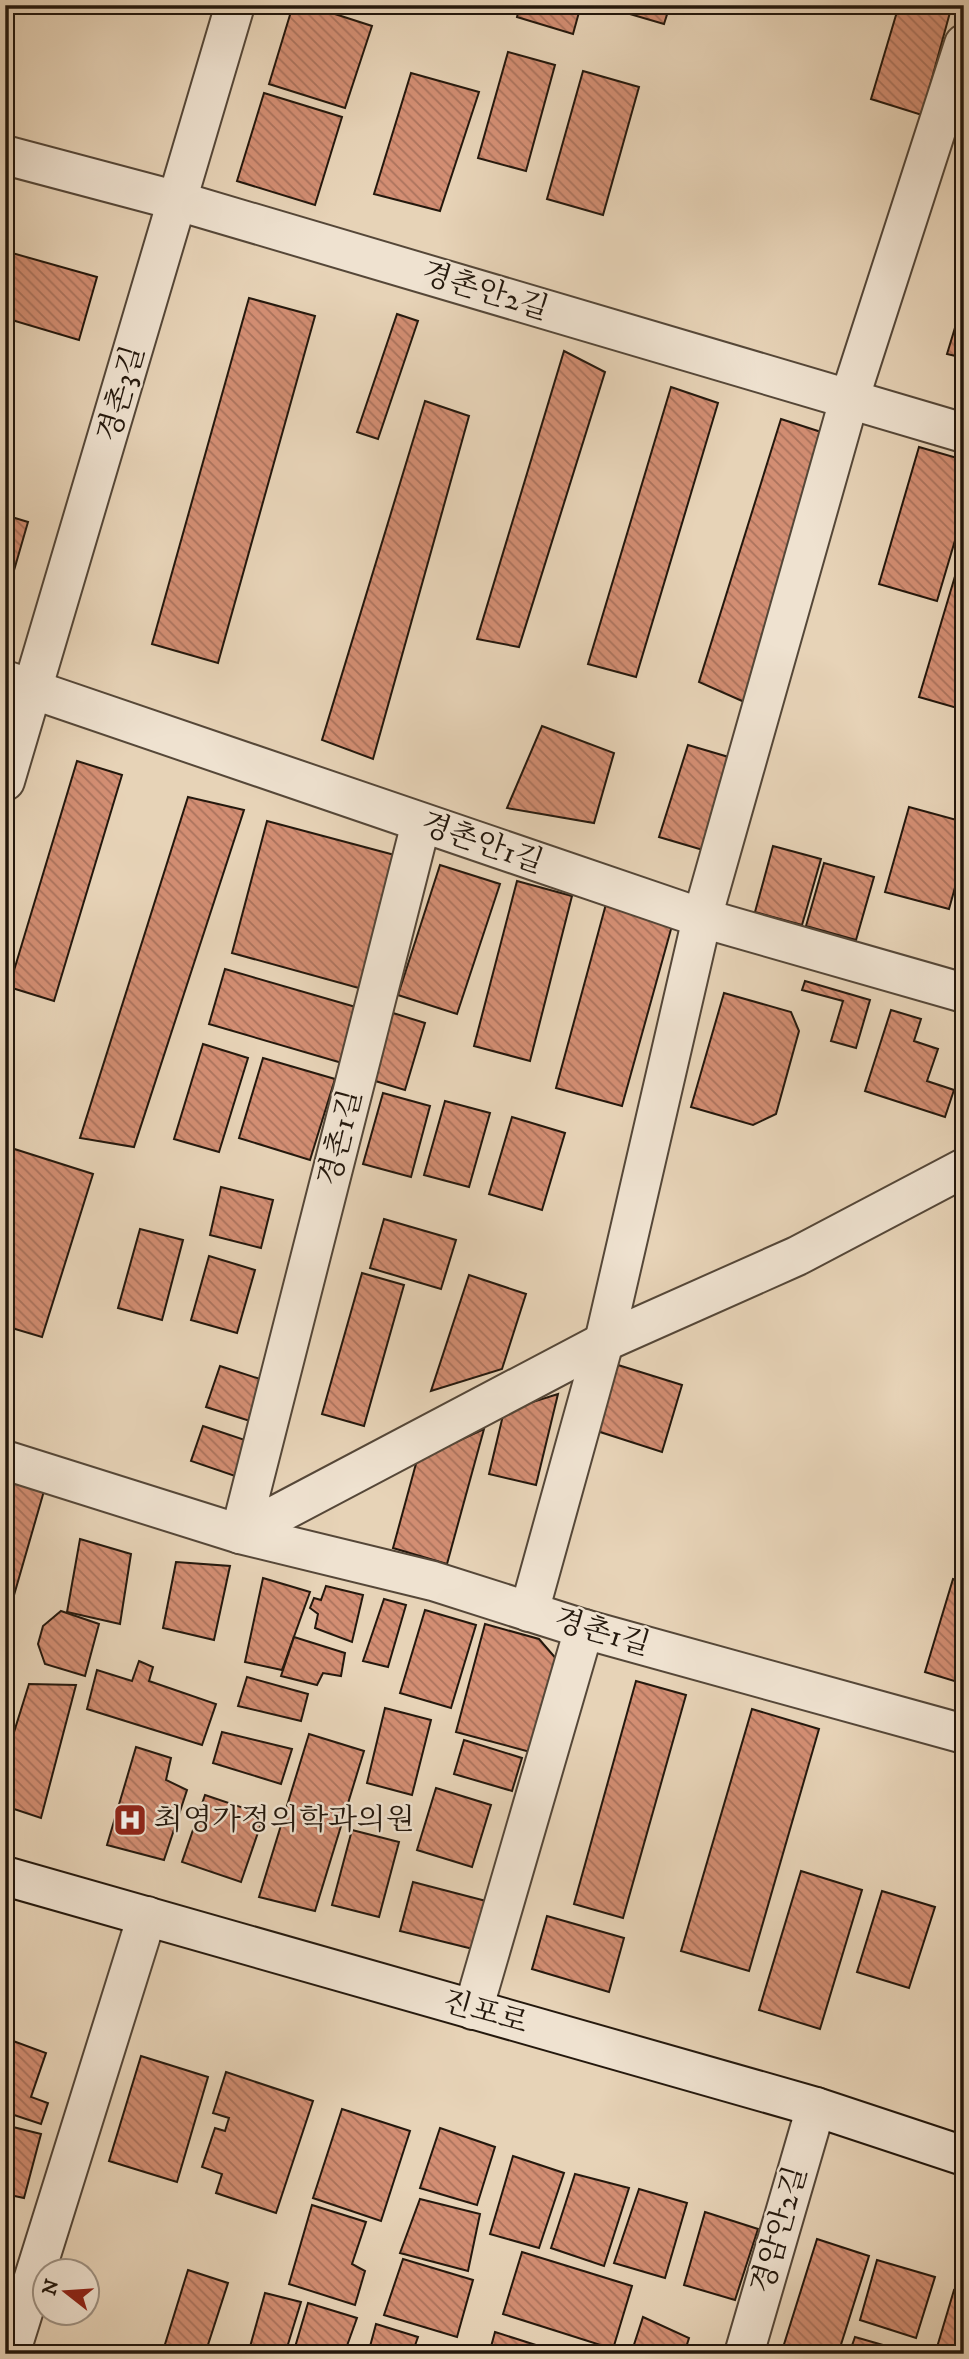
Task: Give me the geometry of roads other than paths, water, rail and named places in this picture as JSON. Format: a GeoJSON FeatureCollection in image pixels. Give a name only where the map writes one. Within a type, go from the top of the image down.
{"type":"FeatureCollection","features":[{"type":"Feature","properties":{"kind":"street","name":"경촌3길"},"geometry":{"type":"LineString","coordinates":[[5,781],[20,684],[178,201],[235,5]]}},
{"type":"Feature","properties":{"kind":"street"},"geometry":{"type":"LineString","coordinates":[[529,1612],[604,1342],[702,918],[849,400],[964,44]]}},
{"type":"Feature","properties":{"kind":"street","name":"경촌안2길"},"geometry":{"type":"LineString","coordinates":[[5,155],[178,201],[964,433]]}},
{"type":"Feature","properties":{"kind":"street","name":"경촌안1길"},"geometry":{"type":"LineString","coordinates":[[20,684],[702,918],[964,993]]}},
{"type":"Feature","properties":{"kind":"street","name":"경촌1길"},"geometry":{"type":"LineString","coordinates":[[240,1534],[421,823]]}},
{"type":"Feature","properties":{"kind":"street"},"geometry":{"type":"LineString","coordinates":[[240,1534],[604,1342],[797,1256],[964,1168]]}},
{"type":"Feature","properties":{"kind":"street","name":"경촌1길"},"geometry":{"type":"LineString","coordinates":[[5,1460],[240,1534],[433,1581],[584,1629],[964,1734]]}},
{"type":"Feature","properties":{"kind":"street"},"geometry":{"type":"LineString","coordinates":[[474,2010],[584,1629]]}},
{"type":"Feature","properties":{"kind":"street","name":"진포로"},"geometry":{"type":"LineString","coordinates":[[5,1876],[816,2107],[964,2156]]}},
{"type":"Feature","properties":{"kind":"street"},"geometry":{"type":"LineString","coordinates":[[10,2354],[147,1916]]}},
{"type":"Feature","properties":{"kind":"street","name":"경암안2길"},"geometry":{"type":"LineString","coordinates":[[744,2354],[816,2107]]}},
{"type":"Feature","properties":{"kind":"place","name":"최영가정의학과의원"},"geometry":{"type":"Point","coordinates":[130,1820]}}]}
